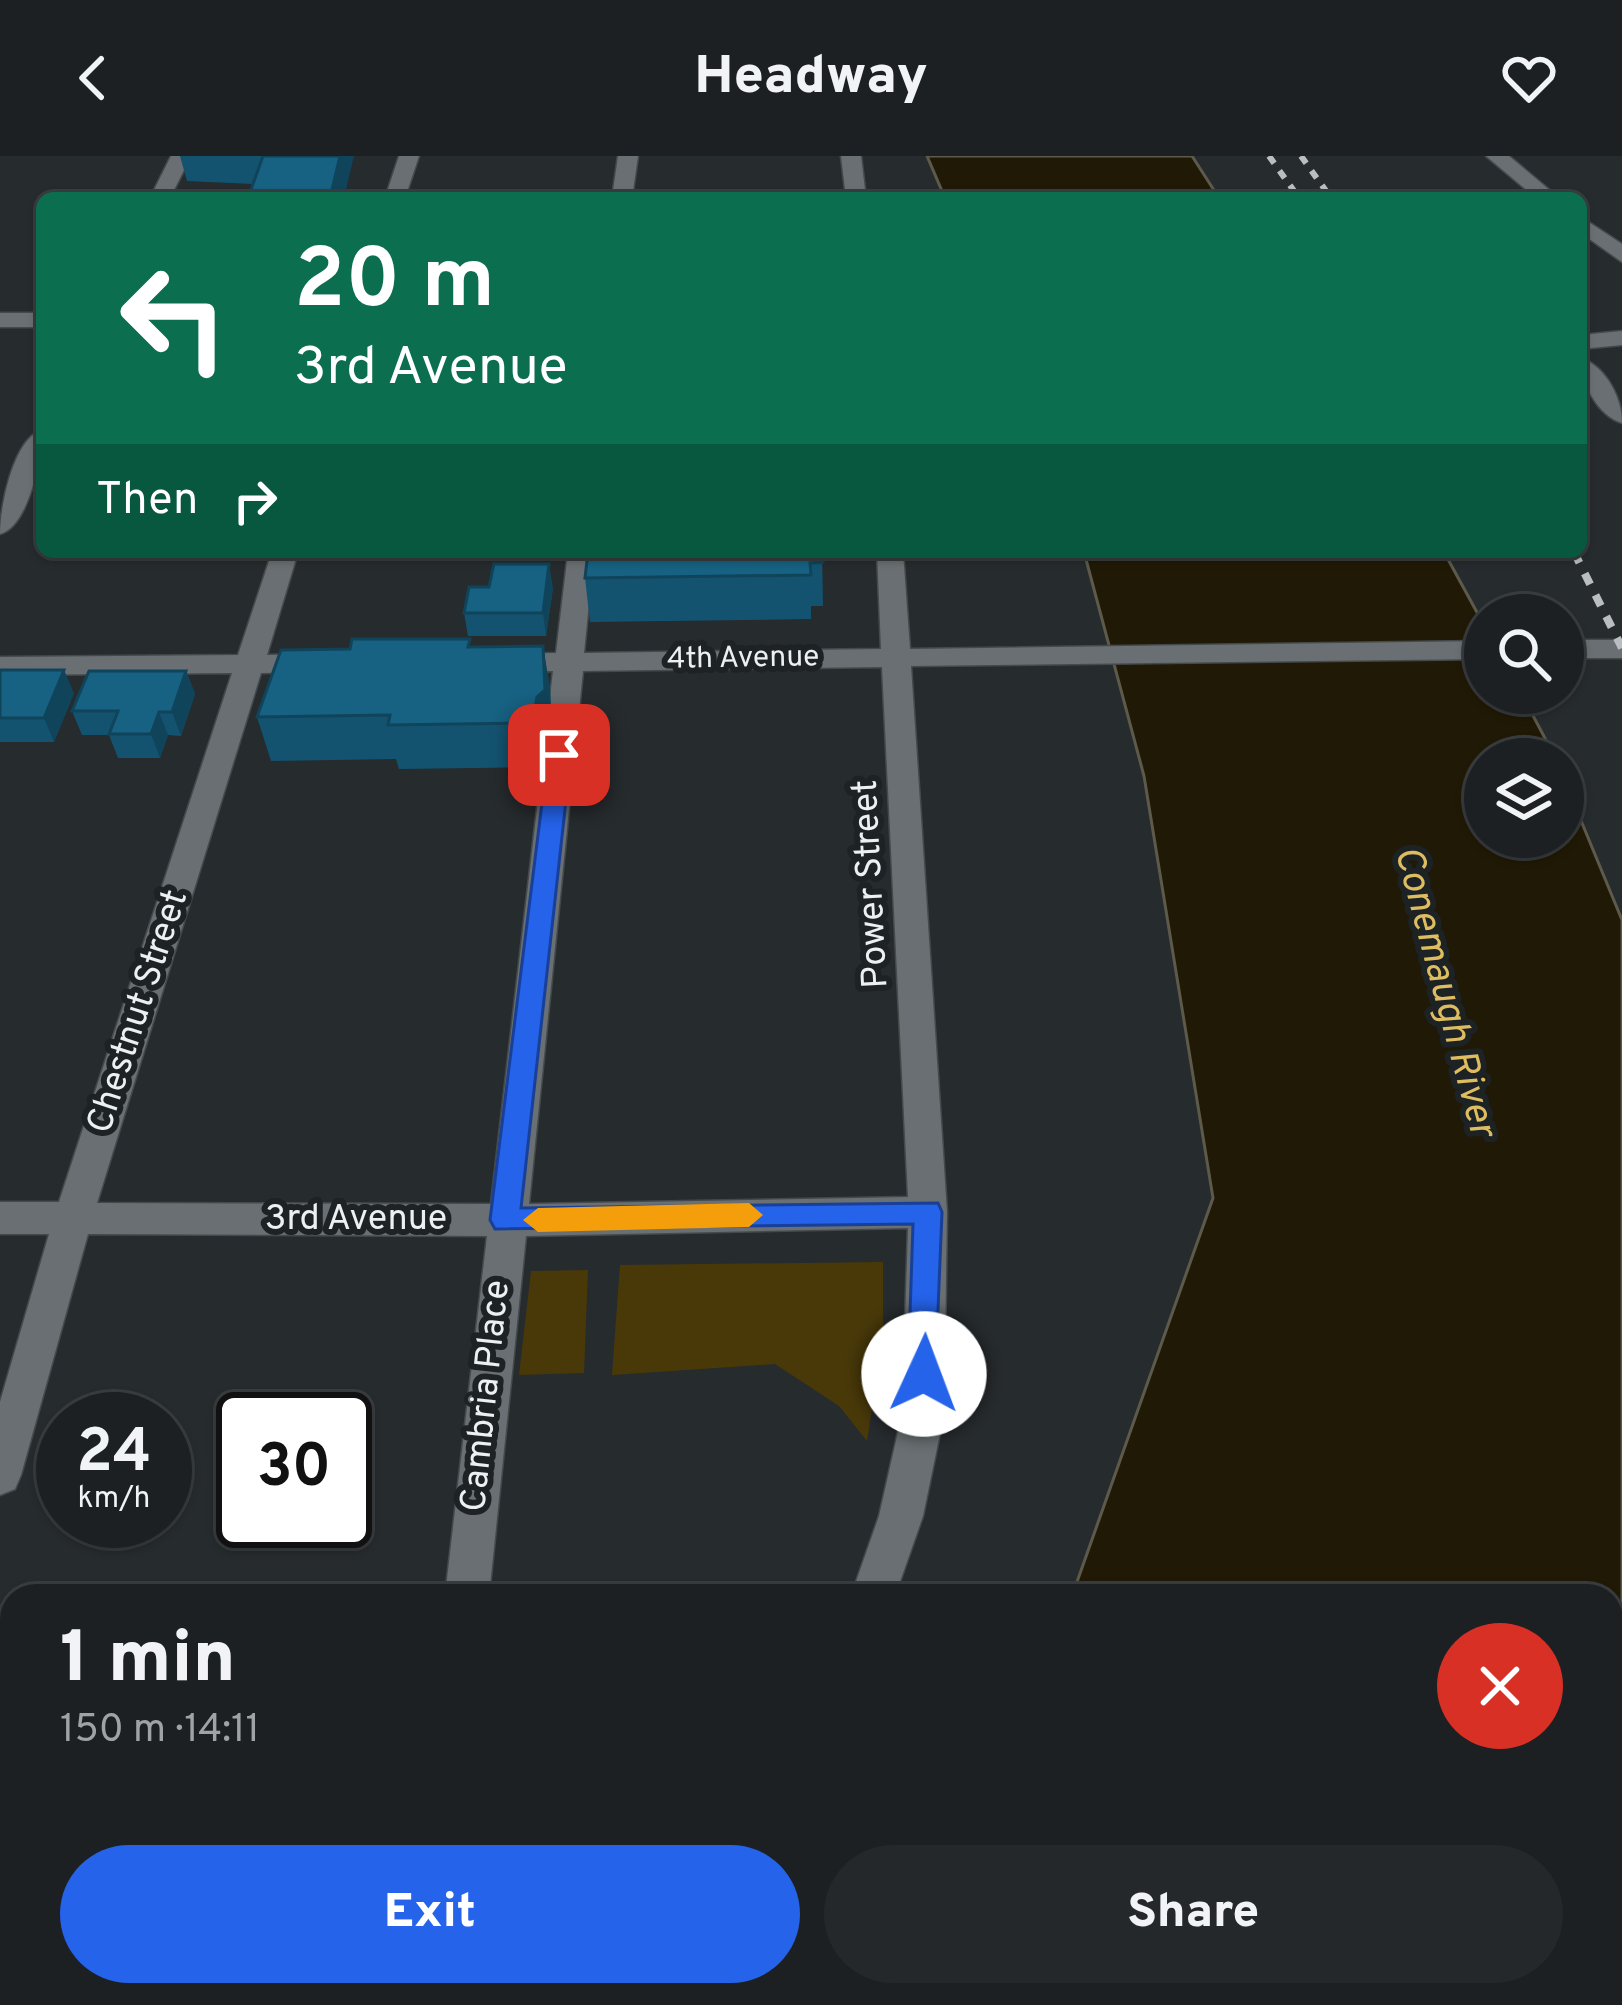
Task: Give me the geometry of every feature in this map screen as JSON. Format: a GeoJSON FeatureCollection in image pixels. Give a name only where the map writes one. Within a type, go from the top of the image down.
{"type":"FeatureCollection","features":[{"type":"Feature","properties":{"kind":"street"},"geometry":{"type":"LineString","coordinates":[[163,192],[182,156]]}},
{"type":"Feature","properties":{"kind":"street"},"geometry":{"type":"LineString","coordinates":[[397,192],[409,156]]}},
{"type":"Feature","properties":{"kind":"street"},"geometry":{"type":"LineString","coordinates":[[623,192],[628,156]]}},
{"type":"Feature","properties":{"kind":"street"},"geometry":{"type":"LineString","coordinates":[[851,156],[855,192]]}},
{"type":"Feature","properties":{"kind":"street"},"geometry":{"type":"LineString","coordinates":[[1496,156],[1542,192]]}},
{"type":"Feature","properties":{"kind":"street"},"geometry":{"type":"LineString","coordinates":[[1587,228],[1622,255]]}},
{"type":"Feature","properties":{"kind":"street"},"geometry":{"type":"LineString","coordinates":[[0,320],[36,320]]}},
{"type":"Feature","properties":{"kind":"street"},"geometry":{"type":"LineString","coordinates":[[1587,341],[1622,338]]}},
{"type":"Feature","properties":{"kind":"street"},"geometry":{"type":"LineString","coordinates":[[1587,372],[1622,416]]}},
{"type":"Feature","properties":{"kind":"street"},"geometry":{"type":"LineString","coordinates":[[0,526],[36,451]]}},
{"type":"Feature","properties":{"kind":"street","name":"Chestnut Street"},"geometry":{"type":"LineString","coordinates":[[0,1475],[73,1218],[282,558]]}},
{"type":"Feature","properties":{"kind":"street","name":"Cambria Place"},"geometry":{"type":"LineString","coordinates":[[467,1584],[580,558]]}},
{"type":"Feature","properties":{"kind":"street","name":"Power Street"},"geometry":{"type":"LineString","coordinates":[[877,1584],[901,1516],[923,1414],[928,1212],[900,656],[891,558]]}},
{"type":"Feature","properties":{"kind":"street"},"geometry":{"type":"LineString","coordinates":[[1584,650],[1622,649]]}},
{"type":"Feature","properties":{"kind":"street","name":"4th Avenue"},"geometry":{"type":"LineString","coordinates":[[456,663],[1464,650]]}},
{"type":"Feature","properties":{"kind":"street"},"geometry":{"type":"LineString","coordinates":[[0,666],[342,663]]}},
{"type":"Feature","properties":{"kind":"street","name":"3rd Avenue"},"geometry":{"type":"LineString","coordinates":[[0,1218],[505,1220],[928,1212]]}},
{"type":"Feature","properties":{"kind":"shaded area"},"geometry":{"type":"Polygon","coordinates":[[[883,1262],[883,1337],[867,1441],[839,1406],[775,1364],[612,1375],[620,1265],[883,1262]]]}},
{"type":"Feature","properties":{"kind":"shaded area"},"geometry":{"type":"Polygon","coordinates":[[[588,1270],[584,1373],[519,1375],[531,1271],[588,1270]]]}},
{"type":"Feature","properties":{"kind":"water"},"geometry":{"type":"Polygon","coordinates":[[[927,156],[1192,156],[1215,192],[942,192],[927,156]]]}},
{"type":"Feature","properties":{"kind":"water","name":"Conemaugh River"},"geometry":{"type":"Polygon","coordinates":[[[1086,558],[1447,558],[1467,594],[1464,714],[1532,714],[1545,738],[1464,738],[1464,858],[1584,858],[1584,828],[1622,920],[1622,1584],[1076,1584],[1213,1198],[1144,776],[1086,558]]]}},
{"type":"Feature","properties":{"kind":"building"},"geometry":{"type":"Polygon","coordinates":[[[263,156],[340,156],[331,192],[250,192],[263,156]]]}},
{"type":"Feature","properties":{"kind":"building"},"geometry":{"type":"Polygon","coordinates":[[[587,558],[823,558],[823,562],[810,563],[811,575],[585,578],[587,558]]]}},
{"type":"Feature","properties":{"kind":"building"},"geometry":{"type":"Polygon","coordinates":[[[494,564],[549,564],[543,613],[464,613],[469,587],[489,587],[494,564]]]}},
{"type":"Feature","properties":{"kind":"building"},"geometry":{"type":"Polygon","coordinates":[[[352,639],[470,639],[468,647],[543,646],[545,690],[537,697],[532,723],[388,725],[390,715],[257,717],[281,650],[350,649],[352,639]]]}},
{"type":"Feature","properties":{"kind":"building"},"geometry":{"type":"Polygon","coordinates":[[[0,670],[64,670],[44,718],[0,718],[0,670]]]}},
{"type":"Feature","properties":{"kind":"building"},"geometry":{"type":"Polygon","coordinates":[[[89,671],[186,671],[172,712],[159,712],[151,734],[109,734],[118,711],[72,711],[89,671]]]}},
{"type":"Feature","properties":{"kind":"railway"},"geometry":{"type":"LineString","coordinates":[[1269,156],[1295,192]]}},
{"type":"Feature","properties":{"kind":"railway"},"geometry":{"type":"LineString","coordinates":[[1301,156],[1327,192]]}},
{"type":"Feature","properties":{"kind":"railway"},"geometry":{"type":"LineString","coordinates":[[1577,558],[1622,648]]}},
{"type":"Feature","properties":{"kind":"slow traffic"},"geometry":{"type":"LineString","coordinates":[[538,1220],[749,1215]]}},
{"type":"Feature","properties":{"kind":"route"},"geometry":{"type":"LineString","coordinates":[[559,755],[505,1220],[928,1212],[924,1374]]}}]}
